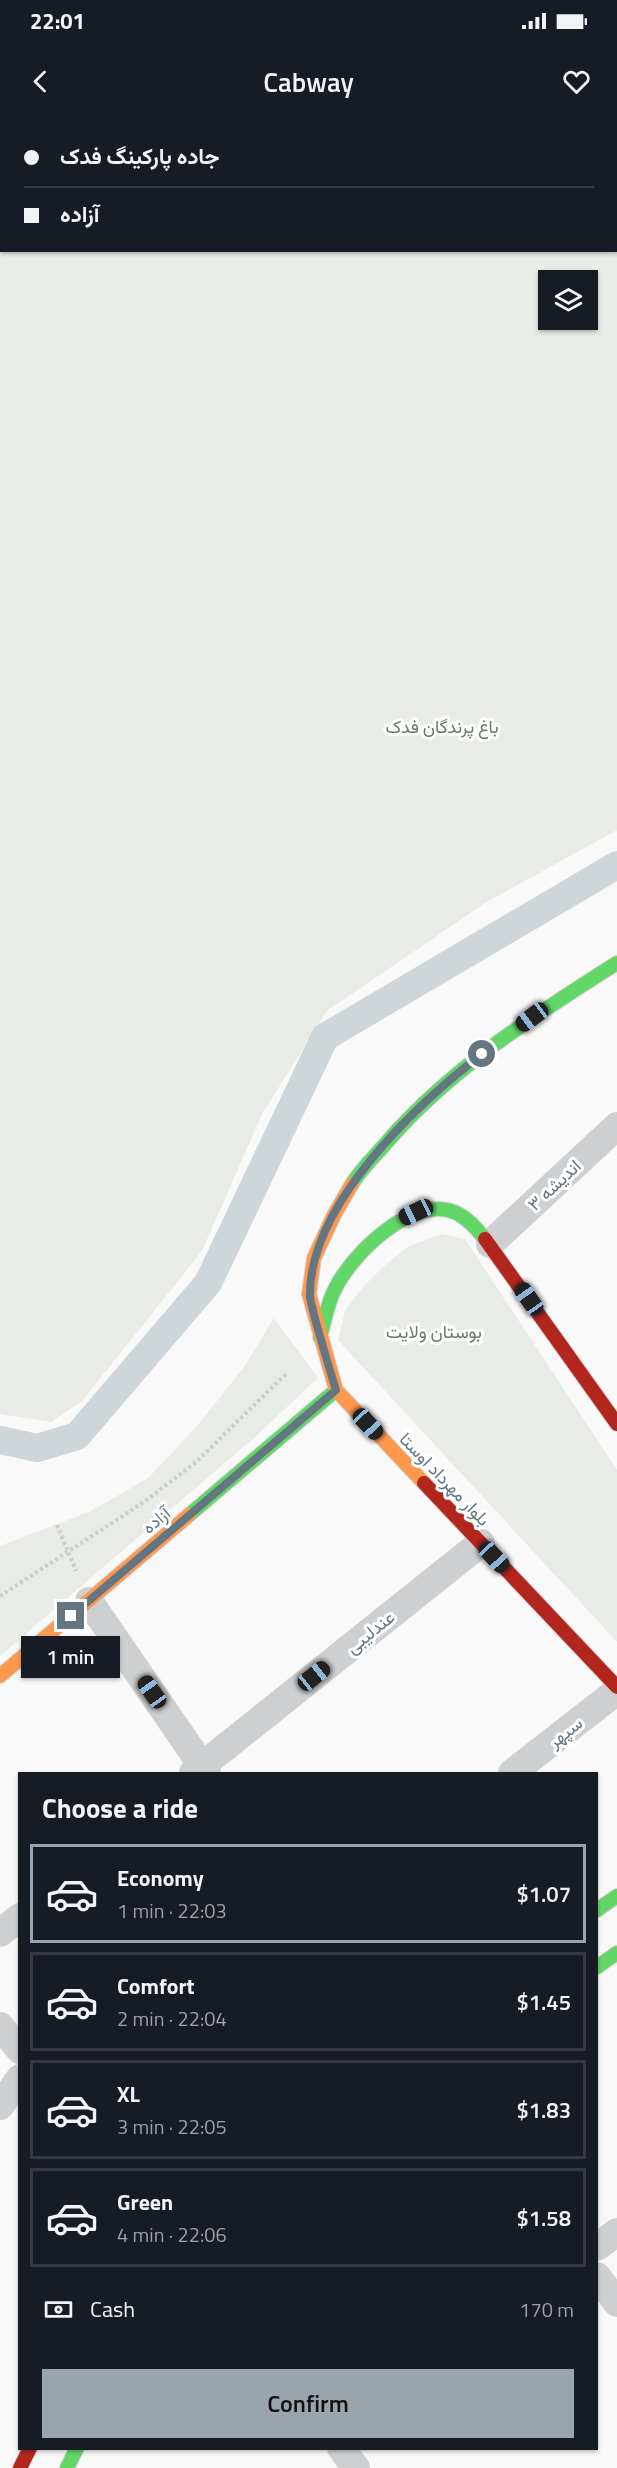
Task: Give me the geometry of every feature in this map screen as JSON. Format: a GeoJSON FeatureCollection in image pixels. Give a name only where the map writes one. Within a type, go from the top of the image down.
{"type":"FeatureCollection","features":[{"type":"Feature","properties":{"kind":"main road","name":"بلوار مهرداد اوستا"},"geometry":{"type":"LineString","coordinates":[[617,963],[532,1017],[448,1080],[397,1130],[357,1176],[334,1215],[314,1258],[309,1294],[336,1390],[617,1689]]}},
{"type":"Feature","properties":{"kind":"main road"},"geometry":{"type":"LineString","coordinates":[[320,1337],[335,1288],[366,1249],[404,1218],[416,1212],[448,1210],[469,1222],[490,1244],[614,1411]]}},
{"type":"Feature","properties":{"kind":"main road","name":"آزاده"},"geometry":{"type":"LineString","coordinates":[[0,1676],[336,1390]]}},
{"type":"Feature","properties":{"kind":"main road"},"geometry":{"type":"LineString","coordinates":[[598,1909],[617,1896]]}},
{"type":"Feature","properties":{"kind":"main road"},"geometry":{"type":"LineString","coordinates":[[598,1966],[617,1953]]}},
{"type":"Feature","properties":{"kind":"main road"},"geometry":{"type":"LineString","coordinates":[[20,2468],[29,2450]]}},
{"type":"Feature","properties":{"kind":"main road"},"geometry":{"type":"LineString","coordinates":[[67,2468],[76,2450]]}},
{"type":"Feature","properties":{"kind":"street","name":"اندیشه ۳"},"geometry":{"type":"LineString","coordinates":[[490,1244],[617,1126]]}},
{"type":"Feature","properties":{"kind":"street","name":"عندلیبی"},"geometry":{"type":"LineString","coordinates":[[201,1770],[481,1543]]}},
{"type":"Feature","properties":{"kind":"street"},"geometry":{"type":"LineString","coordinates":[[89,1601],[201,1770]]}},
{"type":"Feature","properties":{"kind":"street","name":"سپهر"},"geometry":{"type":"LineString","coordinates":[[513,1772],[617,1689]]}},
{"type":"Feature","properties":{"kind":"street"},"geometry":{"type":"LineString","coordinates":[[0,1933],[18,1919]]}},
{"type":"Feature","properties":{"kind":"street"},"geometry":{"type":"LineString","coordinates":[[0,2026],[18,2048]]}},
{"type":"Feature","properties":{"kind":"street"},"geometry":{"type":"LineString","coordinates":[[0,2106],[18,2081]]}},
{"type":"Feature","properties":{"kind":"street"},"geometry":{"type":"LineString","coordinates":[[598,2246],[617,2232]]}},
{"type":"Feature","properties":{"kind":"street"},"geometry":{"type":"LineString","coordinates":[[598,2278],[617,2303]]}},
{"type":"Feature","properties":{"kind":"street"},"geometry":{"type":"LineString","coordinates":[[342,2450],[356,2468]]}},
{"type":"Feature","properties":{"kind":"path"},"geometry":{"type":"LineString","coordinates":[[0,1596],[144,1502],[196,1462],[287,1373]]}},
{"type":"Feature","properties":{"kind":"path"},"geometry":{"type":"LineString","coordinates":[[57,1525],[89,1601]]}},
{"type":"Feature","properties":{"kind":"green space","name":"باغ پرندگان فدک"},"geometry":{"type":"Polygon","coordinates":[[[0,252],[617,252],[617,830],[485,903],[327,1011],[262,1114],[202,1251],[82,1401],[51,1422],[0,1414],[0,252]]]}},
{"type":"Feature","properties":{"kind":"green space","name":"بوستان ولایت"},"geometry":{"type":"Polygon","coordinates":[[[442,1234],[465,1239],[617,1470],[617,1642],[338,1340],[345,1311],[362,1288],[409,1246],[442,1234]]]}},
{"type":"Feature","properties":{"kind":"green space"},"geometry":{"type":"Polygon","coordinates":[[[274,1318],[318,1378],[255,1437],[0,1656],[0,1546],[91,1511],[148,1478],[198,1425],[244,1367],[274,1318]]]}},
{"type":"Feature","properties":{"kind":"waterway"},"geometry":{"type":"LineString","coordinates":[[0,1440],[37,1448],[77,1436],[208,1283],[325,1037],[617,865]]}},
{"type":"Feature","properties":{"kind":"traffic: fast"},"geometry":{"type":"LineString","coordinates":[[352,1184],[368,1163],[438,1090],[495,1044],[555,1002],[617,963]]}},
{"type":"Feature","properties":{"kind":"traffic: fast"},"geometry":{"type":"LineString","coordinates":[[320,1337],[330,1300],[343,1275],[369,1245],[402,1220],[420,1212],[438,1209],[454,1212],[467,1220],[485,1239]]}},
{"type":"Feature","properties":{"kind":"traffic: fast"},"geometry":{"type":"LineString","coordinates":[[189,1515],[336,1390]]}},
{"type":"Feature","properties":{"kind":"traffic: fast"},"geometry":{"type":"LineString","coordinates":[[598,1909],[617,1896]]}},
{"type":"Feature","properties":{"kind":"traffic: fast"},"geometry":{"type":"LineString","coordinates":[[598,1966],[617,1953]]}},
{"type":"Feature","properties":{"kind":"traffic: fast"},"geometry":{"type":"LineString","coordinates":[[67,2468],[76,2450]]}},
{"type":"Feature","properties":{"kind":"traffic: slow"},"geometry":{"type":"LineString","coordinates":[[352,1184],[334,1215],[314,1258],[309,1294],[336,1390],[424,1483]]}},
{"type":"Feature","properties":{"kind":"traffic: slow"},"geometry":{"type":"LineString","coordinates":[[0,1676],[189,1515]]}},
{"type":"Feature","properties":{"kind":"traffic: jam"},"geometry":{"type":"LineString","coordinates":[[485,1239],[617,1424]]}},
{"type":"Feature","properties":{"kind":"traffic: jam"},"geometry":{"type":"LineString","coordinates":[[424,1483],[617,1687]]}},
{"type":"Feature","properties":{"kind":"traffic: jam"},"geometry":{"type":"LineString","coordinates":[[20,2468],[29,2450]]}},
{"type":"Feature","properties":{"kind":"route"},"geometry":{"type":"LineString","coordinates":[[71,1616],[336,1390],[309,1294],[314,1258],[334,1215],[357,1176],[397,1130],[448,1080],[482,1054]]}}]}
